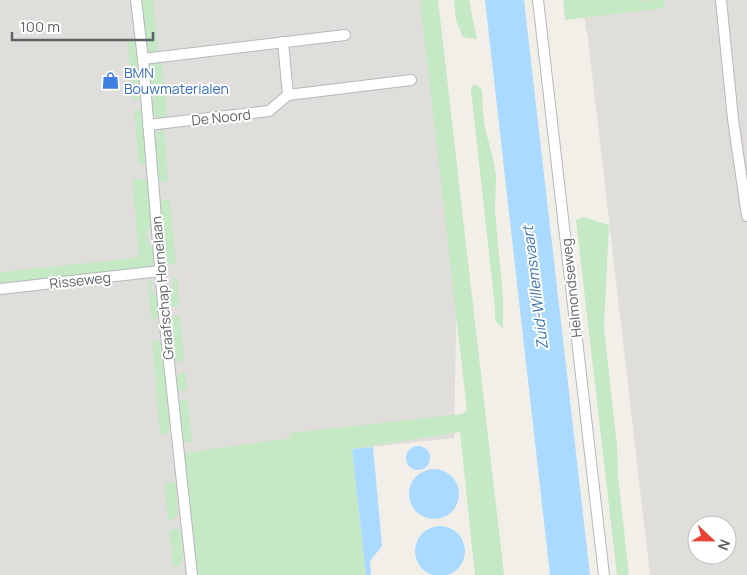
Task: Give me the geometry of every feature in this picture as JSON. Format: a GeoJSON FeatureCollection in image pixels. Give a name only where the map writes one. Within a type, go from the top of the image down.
{"type":"FeatureCollection","features":[{"type":"Feature","properties":{"kind":"street","name":"Graafschap Hornelaan"},"geometry":{"type":"LineString","coordinates":[[136,0],[143,59],[160,272],[192,575]]}},
{"type":"Feature","properties":{"kind":"street","name":"Helmondseweg"},"geometry":{"type":"LineString","coordinates":[[538,0],[604,575]]}},
{"type":"Feature","properties":{"kind":"street"},"geometry":{"type":"LineString","coordinates":[[721,0],[733,119],[747,216]]}},
{"type":"Feature","properties":{"kind":"street"},"geometry":{"type":"LineString","coordinates":[[143,59],[345,35]]}},
{"type":"Feature","properties":{"kind":"street"},"geometry":{"type":"LineString","coordinates":[[284,42],[288,95],[411,80]]}},
{"type":"Feature","properties":{"kind":"street","name":"De Noord"},"geometry":{"type":"LineString","coordinates":[[148,125],[270,111],[288,95]]}},
{"type":"Feature","properties":{"kind":"street","name":"Risseweg"},"geometry":{"type":"LineString","coordinates":[[0,289],[160,272]]}},
{"type":"Feature","properties":{"kind":"shaded area"},"geometry":{"type":"Polygon","coordinates":[[[0,0],[430,0],[458,232],[454,438],[216,464],[225,575],[0,575],[0,0]]]}},
{"type":"Feature","properties":{"kind":"shaded area"},"geometry":{"type":"Polygon","coordinates":[[[581,0],[747,0],[747,575],[650,575],[588,39],[581,0]]]}},
{"type":"Feature","properties":{"kind":"green space"},"geometry":{"type":"Polygon","coordinates":[[[142,0],[153,0],[158,51],[149,52],[147,50],[142,0]]]}},
{"type":"Feature","properties":{"kind":"green space"},"geometry":{"type":"Polygon","coordinates":[[[420,0],[438,0],[504,575],[475,575],[460,432],[352,449],[366,575],[195,575],[185,453],[290,438],[290,433],[462,414],[467,410],[420,0]]]}},
{"type":"Feature","properties":{"kind":"green space"},"geometry":{"type":"Polygon","coordinates":[[[454,0],[469,0],[477,39],[463,37],[456,20],[454,0]]]}},
{"type":"Feature","properties":{"kind":"green space"},"geometry":{"type":"Polygon","coordinates":[[[563,0],[664,0],[665,8],[565,20],[563,0]]]}},
{"type":"Feature","properties":{"kind":"green space"},"geometry":{"type":"Polygon","coordinates":[[[127,39],[133,39],[137,46],[141,95],[139,100],[134,101],[127,39]]]}},
{"type":"Feature","properties":{"kind":"green space"},"geometry":{"type":"Polygon","coordinates":[[[162,61],[164,85],[156,85],[150,80],[149,68],[155,62],[162,61]]]}},
{"type":"Feature","properties":{"kind":"green space"},"geometry":{"type":"Polygon","coordinates":[[[477,85],[482,90],[485,128],[496,176],[495,211],[503,298],[503,328],[495,321],[471,89],[472,86],[477,85]]]}},
{"type":"Feature","properties":{"kind":"green space"},"geometry":{"type":"Polygon","coordinates":[[[165,92],[167,117],[155,117],[151,100],[155,95],[165,92]]]}},
{"type":"Feature","properties":{"kind":"green space"},"geometry":{"type":"Polygon","coordinates":[[[140,109],[143,113],[147,161],[144,165],[139,166],[134,110],[140,109]]]}},
{"type":"Feature","properties":{"kind":"green space"},"geometry":{"type":"Polygon","coordinates":[[[161,129],[164,129],[168,181],[161,182],[158,180],[155,135],[161,129]]]}},
{"type":"Feature","properties":{"kind":"green space"},"geometry":{"type":"Polygon","coordinates":[[[132,179],[146,179],[148,182],[153,227],[147,232],[148,245],[154,246],[155,260],[151,268],[0,283],[0,272],[139,257],[132,179]]]}},
{"type":"Feature","properties":{"kind":"green space"},"geometry":{"type":"Polygon","coordinates":[[[163,200],[170,200],[176,264],[166,264],[161,205],[163,200]]]}},
{"type":"Feature","properties":{"kind":"green space"},"geometry":{"type":"Polygon","coordinates":[[[583,217],[609,225],[604,327],[629,575],[617,575],[576,220],[583,217]]]}},
{"type":"Feature","properties":{"kind":"green space"},"geometry":{"type":"Polygon","coordinates":[[[174,277],[177,277],[179,306],[173,307],[170,306],[169,297],[174,277]]]}},
{"type":"Feature","properties":{"kind":"green space"},"geometry":{"type":"Polygon","coordinates":[[[148,281],[151,281],[152,290],[158,300],[159,317],[151,319],[148,281]]]}},
{"type":"Feature","properties":{"kind":"green space"},"geometry":{"type":"Polygon","coordinates":[[[173,316],[180,316],[184,362],[178,361],[174,357],[171,321],[173,316]]]}},
{"type":"Feature","properties":{"kind":"green space"},"geometry":{"type":"Polygon","coordinates":[[[162,340],[170,429],[166,434],[160,435],[152,341],[162,340]]]}},
{"type":"Feature","properties":{"kind":"green space"},"geometry":{"type":"Polygon","coordinates":[[[180,373],[186,373],[187,390],[177,389],[176,385],[180,373]]]}},
{"type":"Feature","properties":{"kind":"green space"},"geometry":{"type":"Polygon","coordinates":[[[188,399],[192,442],[185,443],[181,440],[178,405],[181,400],[188,399]]]}},
{"type":"Feature","properties":{"kind":"green space"},"geometry":{"type":"Polygon","coordinates":[[[175,482],[178,513],[174,518],[168,520],[164,483],[175,482]]]}},
{"type":"Feature","properties":{"kind":"green space"},"geometry":{"type":"Polygon","coordinates":[[[180,529],[183,559],[179,566],[173,567],[169,530],[180,529]]]}},
{"type":"Feature","properties":{"kind":"water","name":"Zuid-Willemsvaart"},"geometry":{"type":"Polygon","coordinates":[[[485,0],[524,0],[590,575],[550,575],[485,0]]]}},
{"type":"Feature","properties":{"kind":"water"},"geometry":{"type":"Polygon","coordinates":[[[418,446],[423,447],[429,453],[429,463],[423,469],[418,470],[413,469],[407,463],[406,458],[407,453],[413,447],[418,446]]]}},
{"type":"Feature","properties":{"kind":"water"},"geometry":{"type":"Polygon","coordinates":[[[373,447],[382,546],[370,561],[371,575],[366,575],[352,449],[373,447]]]}},
{"type":"Feature","properties":{"kind":"water"},"geometry":{"type":"Polygon","coordinates":[[[434,469],[443,471],[454,480],[459,494],[457,503],[448,514],[434,519],[425,517],[414,508],[409,494],[411,485],[420,474],[434,469]]]}},
{"type":"Feature","properties":{"kind":"water"},"geometry":{"type":"Polygon","coordinates":[[[440,526],[449,528],[460,537],[465,551],[463,560],[454,571],[440,576],[431,574],[420,565],[415,551],[417,542],[426,531],[440,526]]]}},
{"type":"Feature","properties":{"kind":"place","name":"BMN Bouwmaterialen"},"geometry":{"type":"Point","coordinates":[110,80]}}]}
